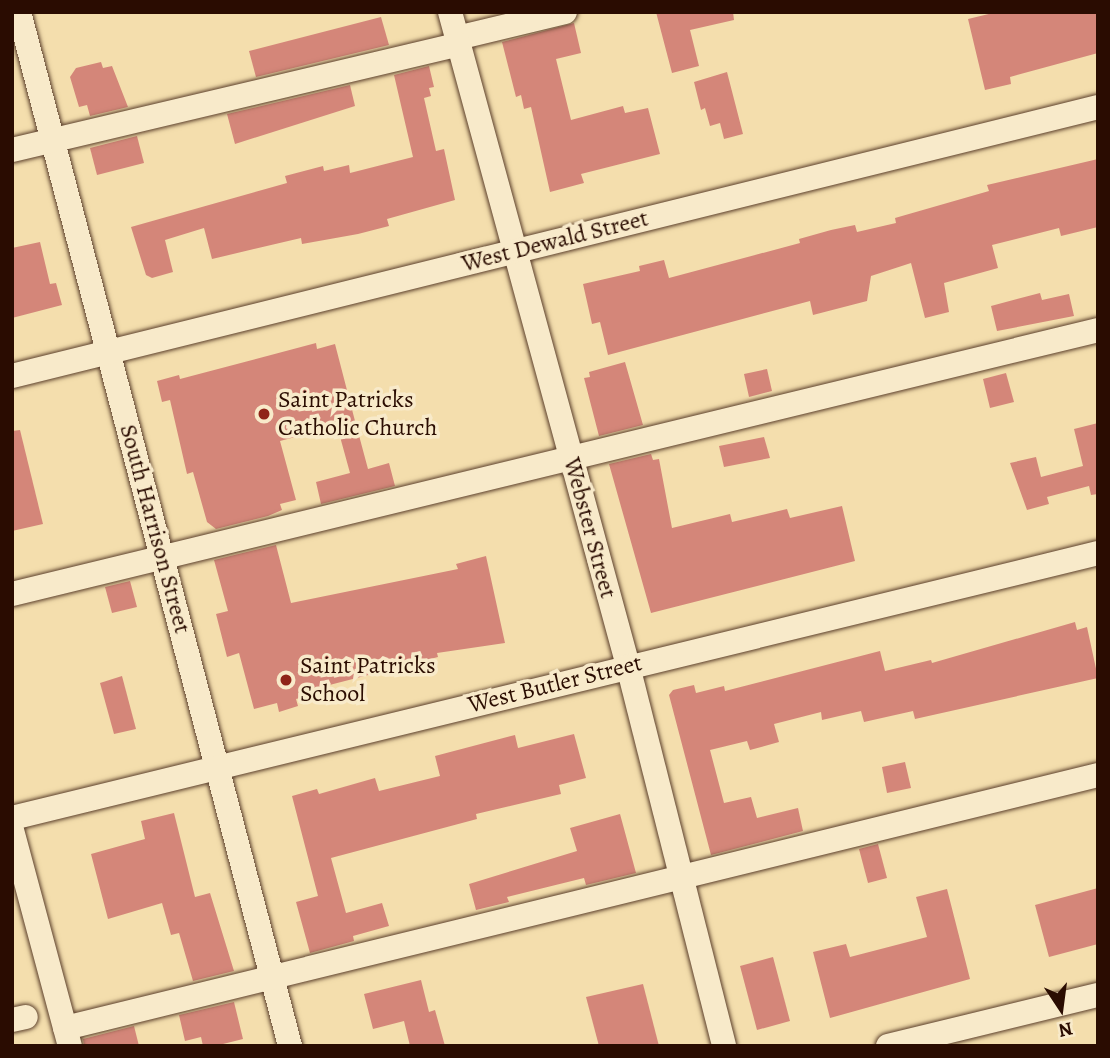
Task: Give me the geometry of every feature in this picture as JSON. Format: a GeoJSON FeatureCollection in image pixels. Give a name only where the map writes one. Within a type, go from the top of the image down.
{"type":"FeatureCollection","features":[{"type":"Feature","properties":{"kind":"street","name":"South Harrison Street"},"geometry":{"type":"LineString","coordinates":[[19,12],[290,1046]]}},
{"type":"Feature","properties":{"kind":"street","name":"Webster Street"},"geometry":{"type":"LineString","coordinates":[[450,12],[628,666],[724,1046]]}},
{"type":"Feature","properties":{"kind":"street"},"geometry":{"type":"LineString","coordinates":[[12,150],[458,41],[565,12]]}},
{"type":"Feature","properties":{"kind":"street","name":"West Dewald Street"},"geometry":{"type":"LineString","coordinates":[[12,376],[1098,107]]}},
{"type":"Feature","properties":{"kind":"street"},"geometry":{"type":"LineString","coordinates":[[12,594],[1098,330]]}},
{"type":"Feature","properties":{"kind":"street","name":"West Butler Street"},"geometry":{"type":"LineString","coordinates":[[12,818],[1098,553]]}},
{"type":"Feature","properties":{"kind":"street"},"geometry":{"type":"LineString","coordinates":[[12,830],[67,1037],[272,977],[1098,775]]}},
{"type":"Feature","properties":{"kind":"street"},"geometry":{"type":"LineString","coordinates":[[888,1046],[1098,995]]}},
{"type":"Feature","properties":{"kind":"building"},"geometry":{"type":"Polygon","coordinates":[[[656,12],[733,12],[734,20],[690,30],[699,66],[672,73],[656,12]]]}},
{"type":"Feature","properties":{"kind":"building"},"geometry":{"type":"Polygon","coordinates":[[[997,12],[1098,12],[1098,53],[1010,77],[1011,84],[985,90],[968,19],[997,12]]]}},
{"type":"Feature","properties":{"kind":"building"},"geometry":{"type":"Polygon","coordinates":[[[381,17],[389,45],[256,77],[249,51],[381,17]]]}},
{"type":"Feature","properties":{"kind":"building"},"geometry":{"type":"Polygon","coordinates":[[[574,23],[581,53],[556,59],[571,120],[623,106],[625,113],[648,108],[660,154],[581,174],[584,183],[550,192],[531,107],[524,109],[521,95],[516,97],[502,42],[574,23]]]}},
{"type":"Feature","properties":{"kind":"building"},"geometry":{"type":"Polygon","coordinates":[[[101,62],[103,68],[112,66],[128,107],[90,116],[87,105],[79,107],[70,77],[76,68],[101,62]]]}},
{"type":"Feature","properties":{"kind":"building"},"geometry":{"type":"Polygon","coordinates":[[[429,66],[434,87],[429,88],[431,96],[424,98],[436,151],[444,149],[455,200],[387,219],[389,226],[358,234],[302,244],[301,238],[212,259],[204,228],[165,240],[173,272],[152,278],[146,275],[131,227],[287,183],[285,176],[323,166],[324,171],[349,165],[350,173],[413,157],[394,75],[429,66]]]}},
{"type":"Feature","properties":{"kind":"building"},"geometry":{"type":"Polygon","coordinates":[[[727,72],[743,134],[724,139],[720,123],[710,126],[705,108],[701,110],[694,82],[727,72]]]}},
{"type":"Feature","properties":{"kind":"building"},"geometry":{"type":"Polygon","coordinates":[[[350,85],[355,106],[235,144],[227,114],[350,85]]]}},
{"type":"Feature","properties":{"kind":"building"},"geometry":{"type":"Polygon","coordinates":[[[137,136],[144,163],[97,175],[90,148],[137,136]]]}},
{"type":"Feature","properties":{"kind":"building"},"geometry":{"type":"Polygon","coordinates":[[[1098,159],[1098,227],[1061,236],[1059,228],[992,245],[998,268],[944,283],[949,312],[925,318],[911,263],[871,276],[867,301],[813,315],[810,301],[608,355],[600,322],[592,324],[583,284],[640,271],[639,266],[664,260],[669,278],[800,243],[799,239],[831,230],[855,225],[857,232],[896,223],[895,218],[989,191],[987,185],[1098,159]]]}},
{"type":"Feature","properties":{"kind":"building"},"geometry":{"type":"Polygon","coordinates":[[[40,242],[50,284],[56,283],[62,305],[12,318],[12,248],[40,242]]]}},
{"type":"Feature","properties":{"kind":"building"},"geometry":{"type":"Polygon","coordinates":[[[1040,293],[1042,300],[1069,294],[1074,316],[997,331],[991,306],[1040,293]]]}},
{"type":"Feature","properties":{"kind":"building","name":"Saint Patricks Catholic Church"},"geometry":{"type":"Polygon","coordinates":[[[316,343],[317,349],[335,344],[355,421],[280,441],[296,500],[280,504],[282,510],[268,516],[216,529],[207,522],[193,472],[187,474],[170,400],[162,402],[157,381],[179,375],[180,379],[316,343]]]}},
{"type":"Feature","properties":{"kind":"building"},"geometry":{"type":"Polygon","coordinates":[[[625,362],[643,425],[599,436],[584,378],[590,377],[589,372],[625,362]]]}},
{"type":"Feature","properties":{"kind":"building"},"geometry":{"type":"Polygon","coordinates":[[[767,369],[772,391],[749,397],[744,374],[767,369]]]}},
{"type":"Feature","properties":{"kind":"building"},"geometry":{"type":"Polygon","coordinates":[[[1006,373],[1014,402],[990,408],[983,379],[1006,373]]]}},
{"type":"Feature","properties":{"kind":"building"},"geometry":{"type":"Polygon","coordinates":[[[1098,423],[1098,494],[1091,495],[1089,486],[1047,497],[1049,504],[1027,510],[1010,463],[1036,457],[1041,477],[1083,466],[1074,429],[1098,423]]]}},
{"type":"Feature","properties":{"kind":"building"},"geometry":{"type":"Polygon","coordinates":[[[357,428],[368,469],[389,463],[395,486],[321,504],[316,482],[350,473],[339,433],[357,428]]]}},
{"type":"Feature","properties":{"kind":"building"},"geometry":{"type":"Polygon","coordinates":[[[20,430],[43,524],[12,531],[12,431],[20,430]]]}},
{"type":"Feature","properties":{"kind":"building"},"geometry":{"type":"Polygon","coordinates":[[[764,437],[770,458],[724,467],[719,446],[764,437]]]}},
{"type":"Feature","properties":{"kind":"building"},"geometry":{"type":"Polygon","coordinates":[[[651,454],[653,460],[659,459],[672,528],[730,514],[732,522],[787,509],[790,518],[842,506],[855,561],[651,613],[609,464],[651,454]]]}},
{"type":"Feature","properties":{"kind":"building"},"geometry":{"type":"Polygon","coordinates":[[[276,545],[291,603],[458,569],[456,564],[486,556],[505,643],[437,653],[438,657],[314,689],[315,694],[296,699],[298,706],[279,712],[277,703],[254,709],[239,653],[227,657],[216,614],[228,611],[214,560],[276,545]]]}},
{"type":"Feature","properties":{"kind":"building"},"geometry":{"type":"Polygon","coordinates":[[[130,581],[137,607],[112,613],[105,587],[130,581]]]}},
{"type":"Feature","properties":{"kind":"building"},"geometry":{"type":"Polygon","coordinates":[[[1075,622],[1077,630],[1087,627],[1098,678],[915,719],[913,711],[864,722],[861,711],[822,720],[821,712],[774,724],[779,742],[750,750],[747,741],[710,750],[724,803],[751,797],[757,818],[798,808],[803,831],[711,855],[669,695],[673,690],[694,685],[696,693],[724,686],[725,691],[880,651],[885,671],[931,660],[932,663],[1075,622]]]}},
{"type":"Feature","properties":{"kind":"building"},"geometry":{"type":"Polygon","coordinates":[[[122,676],[136,729],[114,734],[100,683],[122,676]]]}},
{"type":"Feature","properties":{"kind":"building"},"geometry":{"type":"Polygon","coordinates":[[[574,734],[586,778],[559,785],[561,794],[476,814],[477,819],[331,858],[346,913],[382,903],[389,926],[353,936],[354,941],[310,953],[296,902],[318,896],[292,796],[317,789],[319,794],[375,778],[379,791],[440,776],[435,756],[515,735],[518,748],[574,734]]]}},
{"type":"Feature","properties":{"kind":"building"},"geometry":{"type":"Polygon","coordinates":[[[905,762],[911,788],[887,793],[882,767],[905,762]]]}},
{"type":"Feature","properties":{"kind":"building"},"geometry":{"type":"Polygon","coordinates":[[[174,813],[195,897],[210,893],[234,971],[193,981],[179,933],[171,935],[162,903],[108,919],[91,854],[145,839],[141,821],[174,813]]]}},
{"type":"Feature","properties":{"kind":"building"},"geometry":{"type":"Polygon","coordinates":[[[620,814],[636,873],[586,885],[584,878],[507,897],[509,902],[476,910],[469,884],[577,851],[570,828],[620,814]]]}},
{"type":"Feature","properties":{"kind":"building"},"geometry":{"type":"Polygon","coordinates":[[[878,844],[887,878],[868,883],[859,849],[878,844]]]}},
{"type":"Feature","properties":{"kind":"building"},"geometry":{"type":"Polygon","coordinates":[[[1098,888],[1098,944],[1049,957],[1035,905],[1098,888]]]}},
{"type":"Feature","properties":{"kind":"building"},"geometry":{"type":"Polygon","coordinates":[[[947,889],[970,979],[830,1018],[813,952],[846,944],[850,957],[927,937],[916,897],[947,889]]]}},
{"type":"Feature","properties":{"kind":"building"},"geometry":{"type":"Polygon","coordinates":[[[773,957],[790,1021],[757,1030],[740,966],[773,957]]]}},
{"type":"Feature","properties":{"kind":"building"},"geometry":{"type":"Polygon","coordinates":[[[421,980],[429,1012],[435,1010],[445,1046],[410,1046],[404,1021],[373,1029],[364,994],[421,980]]]}},
{"type":"Feature","properties":{"kind":"building"},"geometry":{"type":"Polygon","coordinates":[[[643,984],[659,1046],[599,1046],[586,997],[643,984]]]}},
{"type":"Feature","properties":{"kind":"building"},"geometry":{"type":"Polygon","coordinates":[[[234,1002],[243,1039],[215,1046],[203,1046],[201,1037],[185,1041],[179,1015],[234,1002]]]}},
{"type":"Feature","properties":{"kind":"building"},"geometry":{"type":"Polygon","coordinates":[[[134,1026],[139,1046],[84,1046],[83,1039],[134,1026]]]}},
{"type":"Feature","properties":{"kind":"place","name":"Saint Patricks Catholic Church"},"geometry":{"type":"Point","coordinates":[264,414]}},
{"type":"Feature","properties":{"kind":"place","name":"Saint Patricks School"},"geometry":{"type":"Point","coordinates":[286,680]}}]}
